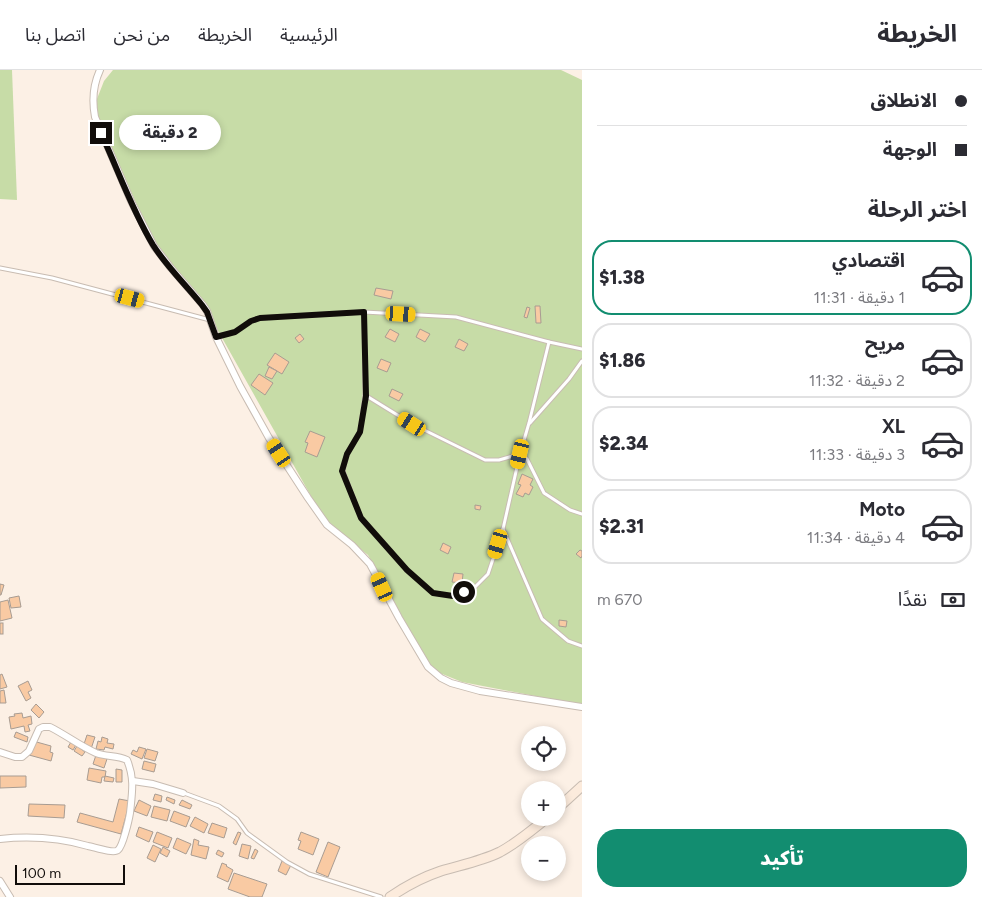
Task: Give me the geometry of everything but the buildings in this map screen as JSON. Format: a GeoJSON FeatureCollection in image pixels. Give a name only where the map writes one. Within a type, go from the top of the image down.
{"type":"FeatureCollection","features":[{"type":"Feature","properties":{"kind":"main road"},"geometry":{"type":"LineString","coordinates":[[566,801],[582,786]]}},
{"type":"Feature","properties":{"kind":"main road"},"geometry":{"type":"LineString","coordinates":[[390,897],[420,879],[444,870],[475,862],[499,852],[537,826]]}},
{"type":"Feature","properties":{"kind":"street"},"geometry":{"type":"LineString","coordinates":[[100,70],[95,85],[93,105],[95,117],[130,202],[154,246],[202,305],[240,386],[274,445],[308,498],[327,525],[352,545],[370,564],[428,666],[441,678],[452,683],[480,690],[582,707]]}},
{"type":"Feature","properties":{"kind":"street"},"geometry":{"type":"LineString","coordinates":[[0,752],[15,757],[22,757],[29,751],[39,730],[43,727],[50,727],[94,752],[127,760],[133,781],[129,820],[121,845],[116,851],[113,852],[56,839],[0,838]]}},
{"type":"Feature","properties":{"kind":"street"},"geometry":{"type":"LineString","coordinates":[[133,781],[153,784],[184,793]]}},
{"type":"Feature","properties":{"kind":"street"},"geometry":{"type":"LineString","coordinates":[[0,881],[10,897]]}},
{"type":"Feature","properties":{"kind":"lane"},"geometry":{"type":"LineString","coordinates":[[0,268],[52,278],[210,320]]}},
{"type":"Feature","properties":{"kind":"lane"},"geometry":{"type":"LineString","coordinates":[[216,337],[235,332],[251,321],[260,318],[364,312],[456,318],[582,349]]}},
{"type":"Feature","properties":{"kind":"lane"},"geometry":{"type":"LineString","coordinates":[[364,312],[366,396],[360,432],[347,454],[342,471],[361,518],[407,570],[433,593],[453,596],[475,587],[488,574],[503,529],[549,342]]}},
{"type":"Feature","properties":{"kind":"lane"},"geometry":{"type":"LineString","coordinates":[[529,423],[569,379],[582,361]]}},
{"type":"Feature","properties":{"kind":"lane"},"geometry":{"type":"LineString","coordinates":[[366,396],[412,424],[485,460],[499,460],[520,454],[528,459],[544,492],[570,510],[582,514]]}},
{"type":"Feature","properties":{"kind":"lane"},"geometry":{"type":"LineString","coordinates":[[503,529],[542,619],[568,641],[582,646]]}},
{"type":"Feature","properties":{"kind":"lane"},"geometry":{"type":"LineString","coordinates":[[184,793],[220,806],[237,819],[247,833],[288,862],[309,874],[381,897]]}},
{"type":"Feature","properties":{"kind":"green space"},"geometry":{"type":"Polygon","coordinates":[[[0,70],[12,70],[17,200],[0,199],[0,70]]]}},
{"type":"Feature","properties":{"kind":"green space"},"geometry":{"type":"Polygon","coordinates":[[[113,70],[561,70],[582,80],[582,705],[462,682],[430,669],[368,555],[325,521],[212,320],[162,259],[93,109],[104,81],[113,70]]]}},
{"type":"Feature","properties":{"kind":"route"},"geometry":{"type":"LineString","coordinates":[[101,133],[130,202],[154,246],[207,312],[216,337],[235,332],[251,321],[260,318],[364,312],[366,396],[360,432],[347,454],[342,471],[361,518],[407,570],[433,593],[453,596],[464,592]]}}]}
